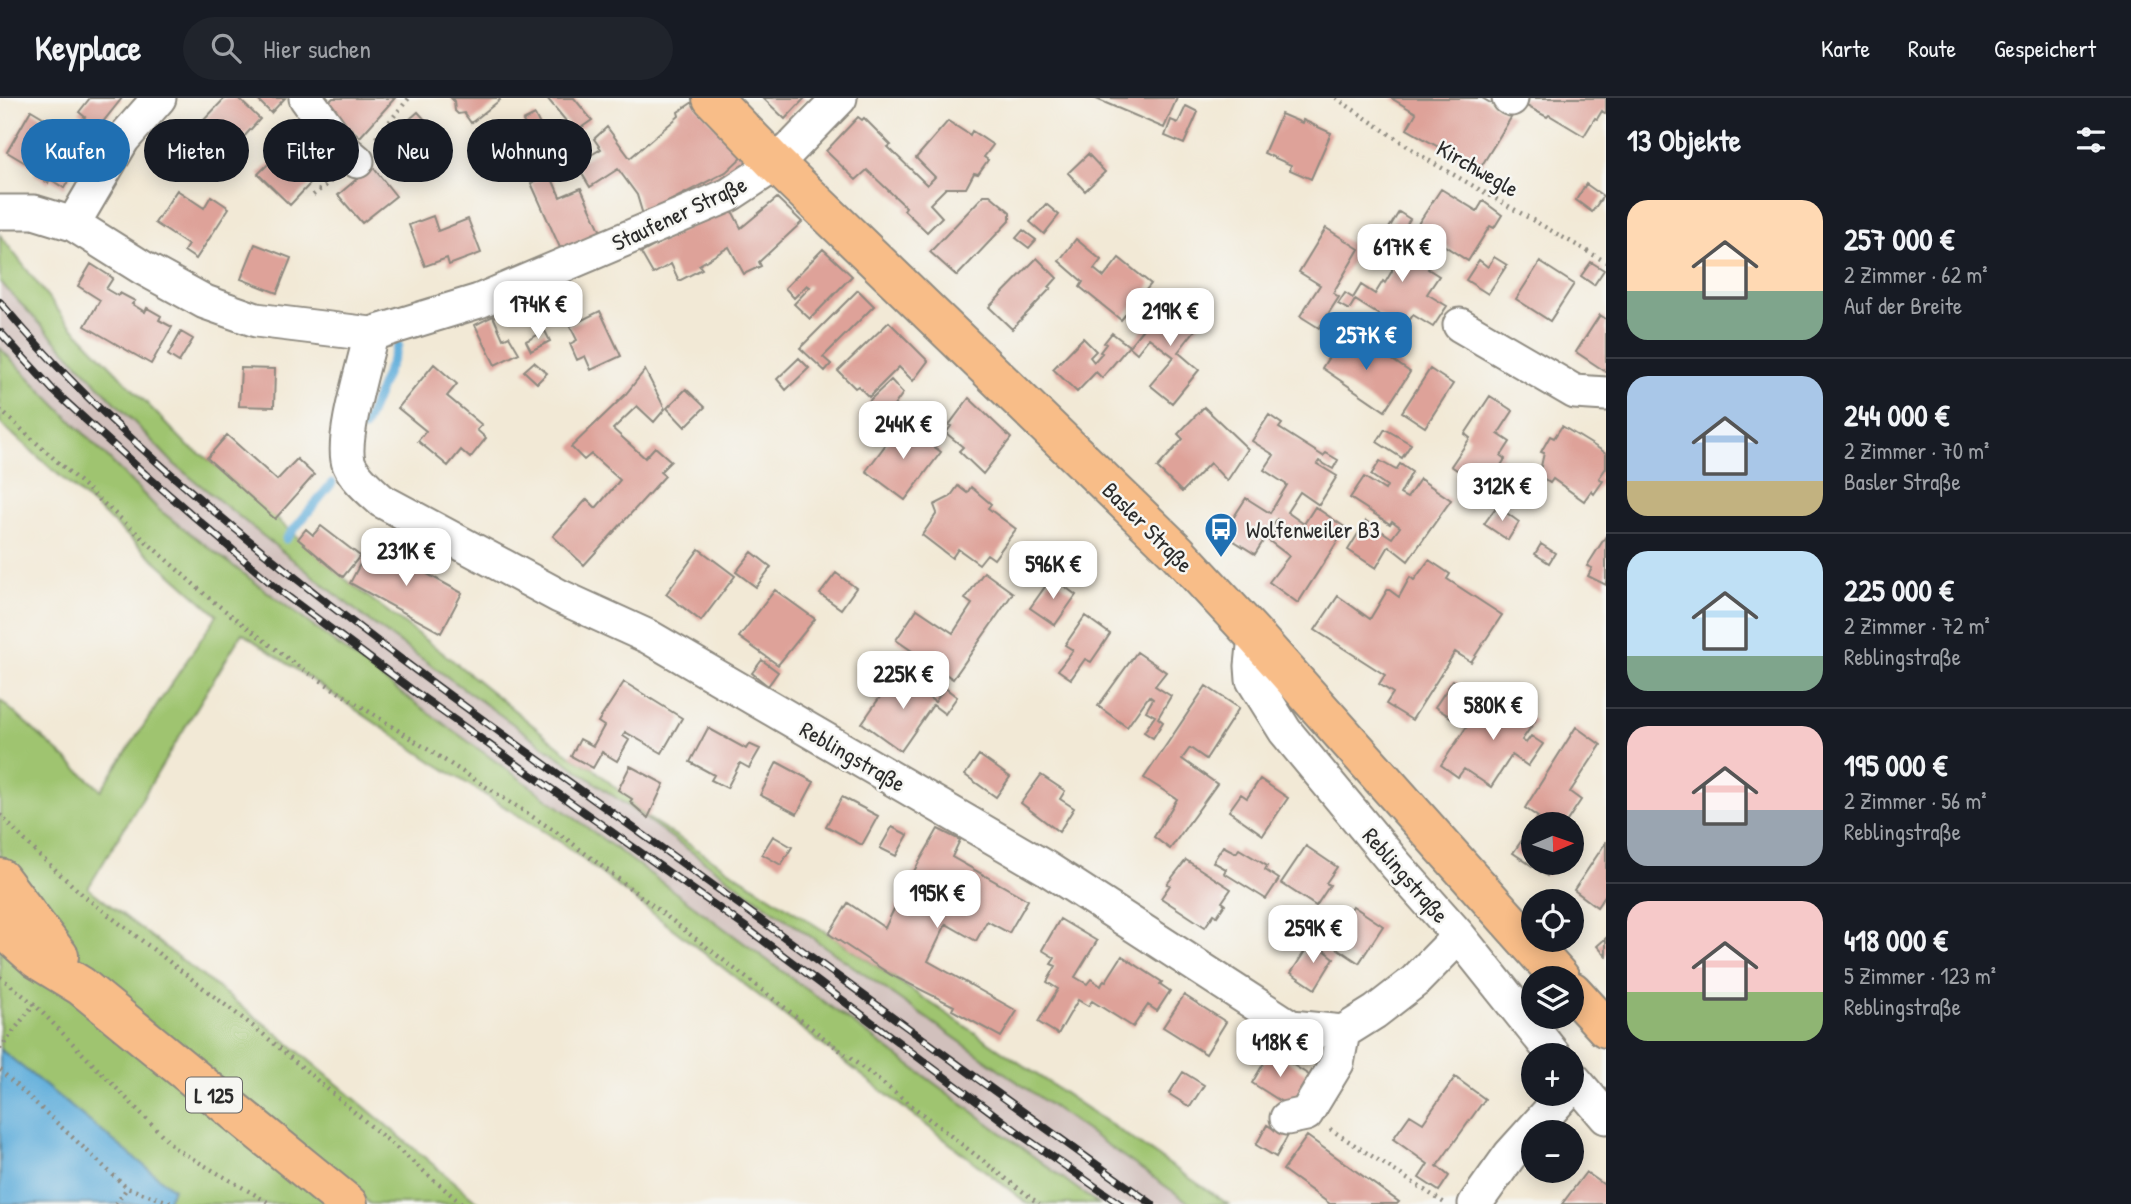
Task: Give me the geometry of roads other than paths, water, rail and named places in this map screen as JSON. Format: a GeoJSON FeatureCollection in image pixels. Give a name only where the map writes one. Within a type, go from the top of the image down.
{"type":"FeatureCollection","features":[{"type":"Feature","properties":{"kind":"main road","name":"Basler Straße"},"geometry":{"type":"LineString","coordinates":[[712,98],[776,164],[1177,552],[1549,966]]}},
{"type":"Feature","properties":{"kind":"main road","name":"L 125"},"geometry":{"type":"LineString","coordinates":[[0,878],[81,986]]}},
{"type":"Feature","properties":{"kind":"main road","name":"L 125"},"geometry":{"type":"LineString","coordinates":[[0,926],[37,959],[81,986],[348,1204]]}},
{"type":"Feature","properties":{"kind":"main road"},"geometry":{"type":"LineString","coordinates":[[1584,1004],[1606,1028]]}},
{"type":"Feature","properties":{"kind":"street"},"geometry":{"type":"LineString","coordinates":[[73,224],[123,139],[159,98]]}},
{"type":"Feature","properties":{"kind":"street"},"geometry":{"type":"LineString","coordinates":[[306,98],[321,119]]}},
{"type":"Feature","properties":{"kind":"street","name":"Staufener Straße"},"geometry":{"type":"LineString","coordinates":[[0,212],[34,212],[73,224],[143,268],[205,302],[256,320],[371,334],[479,301],[730,195],[776,164],[840,98]]}},
{"type":"Feature","properties":{"kind":"street"},"geometry":{"type":"LineString","coordinates":[[1460,325],[1575,392],[1606,394]]}},
{"type":"Feature","properties":{"kind":"street","name":"Reblingstraße"},"geometry":{"type":"LineString","coordinates":[[371,334],[347,440],[349,464],[367,488],[382,501],[559,596],[649,637],[1046,868],[1291,1027],[1343,1032],[1375,1012],[1415,981],[1459,936]]}},
{"type":"Feature","properties":{"kind":"street","name":"Reblingstraße"},"geometry":{"type":"LineString","coordinates":[[1255,636],[1253,680],[1285,731],[1459,936],[1545,1043]]}},
{"type":"Feature","properties":{"kind":"street"},"geometry":{"type":"LineString","coordinates":[[1297,1116],[1337,1063],[1343,1032]]}},
{"type":"Feature","properties":{"kind":"street"},"geometry":{"type":"LineString","coordinates":[[1584,1097],[1606,1116]]}},
{"type":"Feature","properties":{"kind":"street"},"geometry":{"type":"LineString","coordinates":[[1475,1204],[1510,1155],[1553,1106]]}},
{"type":"Feature","properties":{"kind":"water"},"geometry":{"type":"Polygon","coordinates":[[[0,1049],[173,1189],[166,1204],[0,1204],[0,1049]]]}},
{"type":"Feature","properties":{"kind":"waterway"},"geometry":{"type":"LineString","coordinates":[[364,428],[398,345]]}},
{"type":"Feature","properties":{"kind":"waterway"},"geometry":{"type":"LineString","coordinates":[[286,539],[332,483]]}},
{"type":"Feature","properties":{"kind":"railway"},"geometry":{"type":"LineString","coordinates":[[0,302],[82,391],[141,447],[233,527],[328,603],[473,713],[1152,1204]]}},
{"type":"Feature","properties":{"kind":"railway"},"geometry":{"type":"LineString","coordinates":[[0,332],[53,390],[280,591],[415,692],[744,926],[1027,1139],[1120,1204]]}},
{"type":"Feature","properties":{"kind":"place","name":"Wolfenweiler B3"},"geometry":{"type":"Point","coordinates":[1221,559]}}]}
